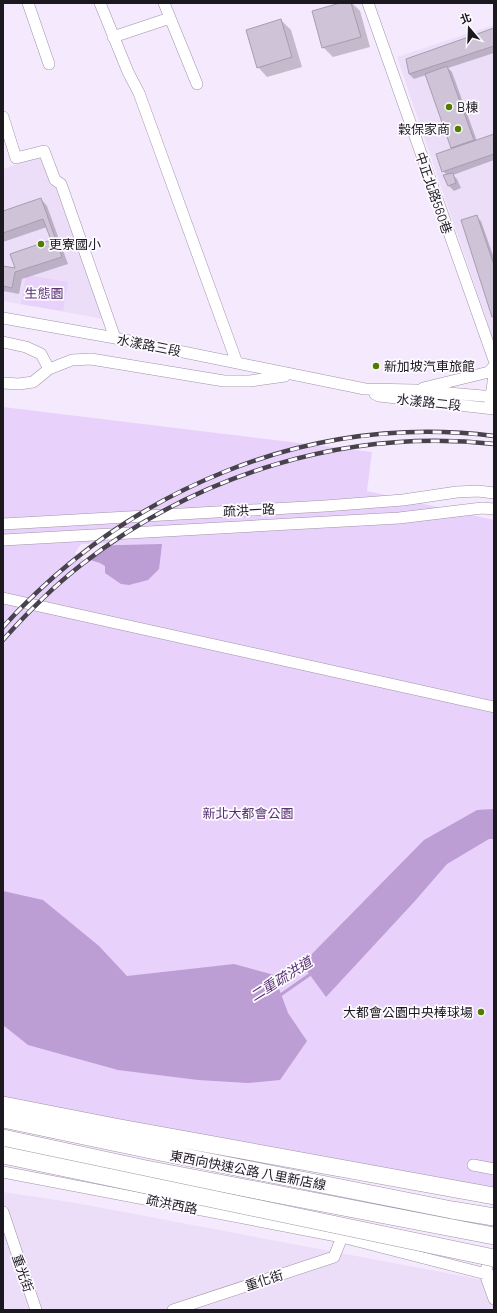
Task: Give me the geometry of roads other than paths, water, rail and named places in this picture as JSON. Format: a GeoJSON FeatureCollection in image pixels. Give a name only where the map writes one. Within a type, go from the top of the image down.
{"type":"FeatureCollection","features":[{"type":"Feature","properties":{"kind":"highway"},"geometry":{"type":"LineString","coordinates":[[3,1105],[115,1127],[303,1160],[494,1196]]}},
{"type":"Feature","properties":{"kind":"highway","name":"東西向快速公路 八里新店線"},"geometry":{"type":"LineString","coordinates":[[3,1119],[160,1152],[494,1218]]}},
{"type":"Feature","properties":{"kind":"highway","name":"東西向快速公路 八里新店線"},"geometry":{"type":"LineString","coordinates":[[3,1138],[141,1168],[494,1236]]}},
{"type":"Feature","properties":{"kind":"highway"},"geometry":{"type":"LineString","coordinates":[[3,1155],[492,1256]]}},
{"type":"Feature","properties":{"kind":"highway"},"geometry":{"type":"LineString","coordinates":[[303,1160],[494,1218]]}},
{"type":"Feature","properties":{"kind":"street"},"geometry":{"type":"LineString","coordinates":[[28,3],[49,64]]}},
{"type":"Feature","properties":{"kind":"street"},"geometry":{"type":"LineString","coordinates":[[100,3],[128,72],[139,93],[236,363]]}},
{"type":"Feature","properties":{"kind":"street"},"geometry":{"type":"LineString","coordinates":[[164,3],[197,84]]}},
{"type":"Feature","properties":{"kind":"street","name":"中正北路560巷"},"geometry":{"type":"LineString","coordinates":[[368,3],[494,360]]}},
{"type":"Feature","properties":{"kind":"street"},"geometry":{"type":"LineString","coordinates":[[113,36],[170,18]]}},
{"type":"Feature","properties":{"kind":"street"},"geometry":{"type":"LineString","coordinates":[[3,117],[16,158],[44,151],[55,180],[61,184],[115,338]]}},
{"type":"Feature","properties":{"kind":"street","name":"水漾路三段"},"geometry":{"type":"LineString","coordinates":[[3,318],[115,338],[294,374]]}},
{"type":"Feature","properties":{"kind":"street"},"geometry":{"type":"LineString","coordinates":[[3,342],[26,347],[40,354],[49,369]]}},
{"type":"Feature","properties":{"kind":"street"},"geometry":{"type":"LineString","coordinates":[[3,383],[19,384],[33,382],[49,369],[72,360],[91,359],[224,381],[250,381],[294,374]]}},
{"type":"Feature","properties":{"kind":"street"},"geometry":{"type":"LineString","coordinates":[[415,390],[489,372],[494,366]]}},
{"type":"Feature","properties":{"kind":"street","name":"水漾路二段"},"geometry":{"type":"LineString","coordinates":[[294,374],[365,389],[415,390],[492,397]]}},
{"type":"Feature","properties":{"kind":"street"},"geometry":{"type":"LineString","coordinates":[[491,409],[494,375]]}},
{"type":"Feature","properties":{"kind":"street","name":"水漾路二段"},"geometry":{"type":"LineString","coordinates":[[365,389],[379,396],[491,409]]}},
{"type":"Feature","properties":{"kind":"street","name":"疏洪一路"},"geometry":{"type":"LineString","coordinates":[[3,524],[325,506],[403,500],[456,492],[478,491],[494,493]]}},
{"type":"Feature","properties":{"kind":"street","name":"疏洪一路"},"geometry":{"type":"LineString","coordinates":[[3,540],[399,518],[482,508],[494,510]]}},
{"type":"Feature","properties":{"kind":"street"},"geometry":{"type":"LineString","coordinates":[[3,598],[494,707]]}},
{"type":"Feature","properties":{"kind":"street"},"geometry":{"type":"LineString","coordinates":[[473,1165],[494,1169]]}},
{"type":"Feature","properties":{"kind":"street","name":"疏洪西路"},"geometry":{"type":"LineString","coordinates":[[3,1172],[342,1237],[490,1275]]}},
{"type":"Feature","properties":{"kind":"street","name":"重光街"},"geometry":{"type":"LineString","coordinates":[[3,1212],[36,1310]]}},
{"type":"Feature","properties":{"kind":"street","name":"疏洪西路"},"geometry":{"type":"LineString","coordinates":[[342,1237],[492,1256]]}},
{"type":"Feature","properties":{"kind":"street","name":"重化街"},"geometry":{"type":"LineString","coordinates":[[173,1310],[334,1257],[342,1237]]}},
{"type":"Feature","properties":{"kind":"street"},"geometry":{"type":"LineString","coordinates":[[492,1256],[490,1275],[494,1299]]}},
{"type":"Feature","properties":{"kind":"waterway","name":"二重疏洪道"},"geometry":{"type":"LineString","coordinates":[[279,996],[312,973]]}},
{"type":"Feature","properties":{"kind":"railway"},"geometry":{"type":"LineString","coordinates":[[3,627],[52,579],[106,536],[164,500],[225,472],[290,450],[356,437],[425,432],[494,436]]}},
{"type":"Feature","properties":{"kind":"railway"},"geometry":{"type":"LineString","coordinates":[[3,640],[60,582],[126,533],[174,505],[224,483],[276,464],[329,451],[384,443],[439,441],[494,444]]}},
{"type":"Feature","properties":{"kind":"place","name":"B棟"},"geometry":{"type":"Point","coordinates":[449,107]}},
{"type":"Feature","properties":{"kind":"place","name":"穀保家商"},"geometry":{"type":"Point","coordinates":[458,129]}},
{"type":"Feature","properties":{"kind":"place","name":"更寮國小"},"geometry":{"type":"Point","coordinates":[41,244]}},
{"type":"Feature","properties":{"kind":"place","name":"新加坡汽車旅館"},"geometry":{"type":"Point","coordinates":[376,366]}},
{"type":"Feature","properties":{"kind":"place","name":"大都會公園中央棒球場"},"geometry":{"type":"Point","coordinates":[481,1012]}},
{"type":"Feature","properties":{"kind":"park label","name":"生態園"},"geometry":{"type":"Point","coordinates":[44,293]}},
{"type":"Feature","properties":{"kind":"park label","name":"新北大都會公園"},"geometry":{"type":"Point","coordinates":[248,813]}}]}
